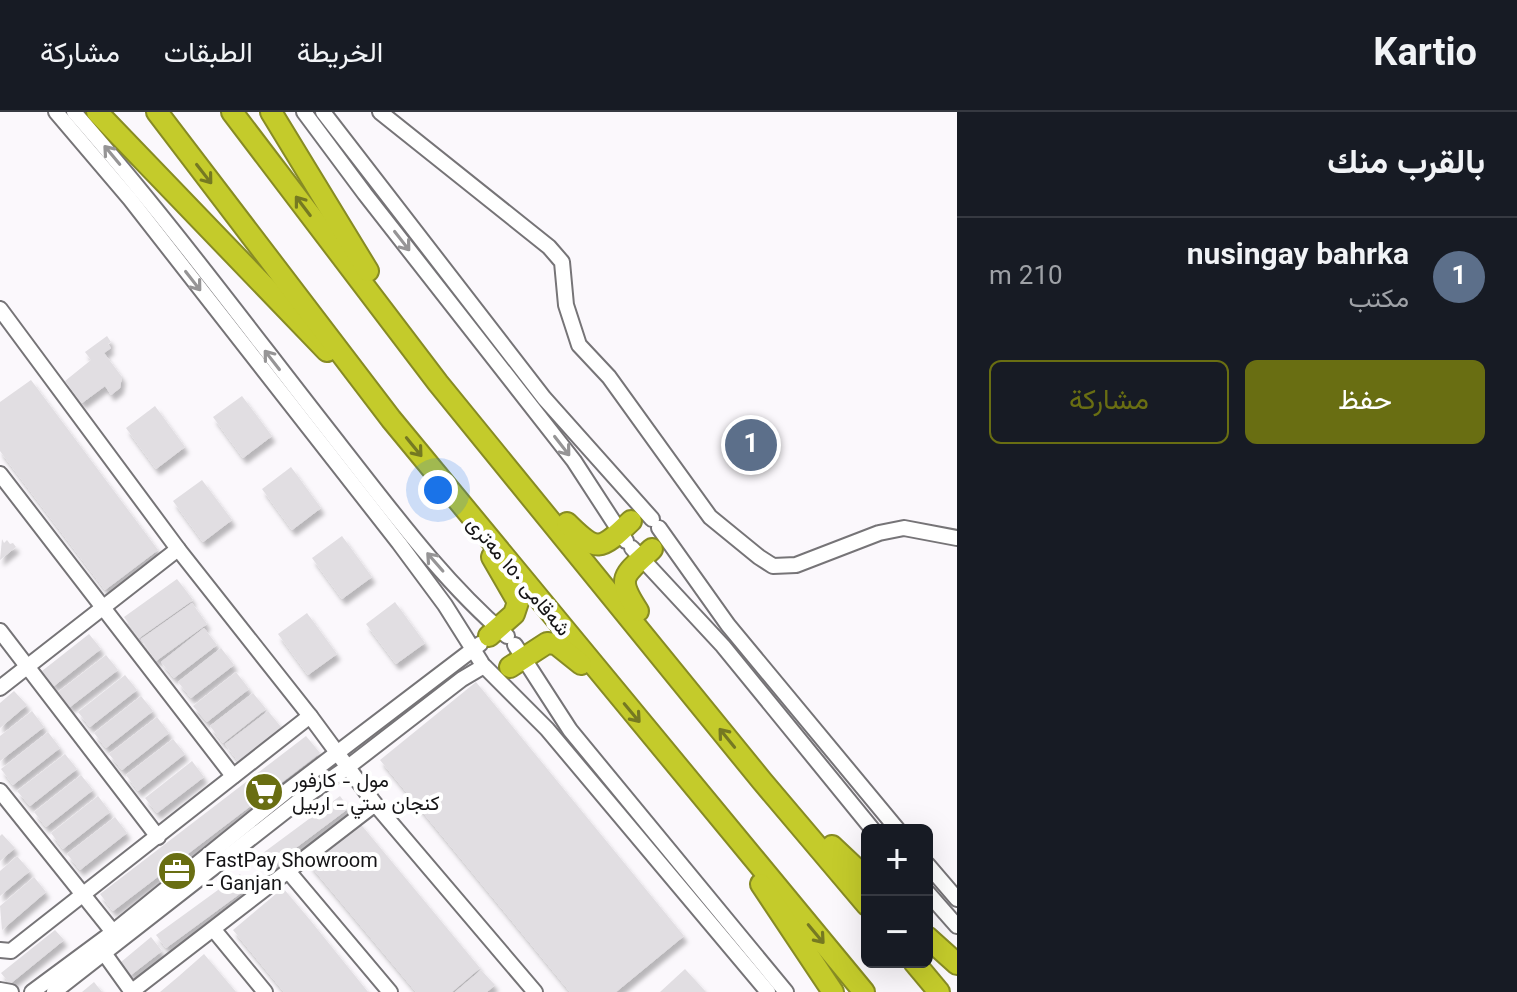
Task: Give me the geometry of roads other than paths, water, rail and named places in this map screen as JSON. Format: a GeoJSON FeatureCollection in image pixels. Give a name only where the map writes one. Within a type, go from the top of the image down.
{"type":"FeatureCollection","features":[{"type":"Feature","properties":{"kind":"highway"},"geometry":{"type":"LineString","coordinates":[[97,112],[391,419]]}},
{"type":"Feature","properties":{"kind":"highway","name":"شەقامی ١٥٠ مەتری"},"geometry":{"type":"LineString","coordinates":[[157,112],[391,419],[864,992]]}},
{"type":"Feature","properties":{"kind":"highway"},"geometry":{"type":"LineString","coordinates":[[232,112],[438,383],[861,898]]}},
{"type":"Feature","properties":{"kind":"highway"},"geometry":{"type":"LineString","coordinates":[[271,112],[438,383]]}},
{"type":"Feature","properties":{"kind":"highway"},"geometry":{"type":"LineString","coordinates":[[526,491],[551,508],[586,542],[634,541],[624,590],[651,633],[664,661]]}},
{"type":"Feature","properties":{"kind":"highway"},"geometry":{"type":"LineString","coordinates":[[479,527],[491,555],[517,598],[516,611],[500,648],[556,644],[610,687]]}},
{"type":"Feature","properties":{"kind":"highway"},"geometry":{"type":"LineString","coordinates":[[762,781],[861,873]]}},
{"type":"Feature","properties":{"kind":"highway"},"geometry":{"type":"LineString","coordinates":[[721,819],[833,992]]}},
{"type":"Feature","properties":{"kind":"highway"},"geometry":{"type":"LineString","coordinates":[[933,942],[957,964]]}},
{"type":"Feature","properties":{"kind":"highway"},"geometry":{"type":"LineString","coordinates":[[919,968],[939,992]]}},
{"type":"Feature","properties":{"kind":"street"},"geometry":{"type":"LineString","coordinates":[[56,112],[130,199],[445,605],[500,648],[555,739],[768,992]]}},
{"type":"Feature","properties":{"kind":"street"},"geometry":{"type":"LineString","coordinates":[[74,112],[151,202],[500,648],[786,992]]}},
{"type":"Feature","properties":{"kind":"street"},"geometry":{"type":"LineString","coordinates":[[304,112],[634,541],[868,824]]}},
{"type":"Feature","properties":{"kind":"street"},"geometry":{"type":"LineString","coordinates":[[323,112],[544,398],[656,524],[728,625],[893,824]]}},
{"type":"Feature","properties":{"kind":"street"},"geometry":{"type":"LineString","coordinates":[[380,112],[549,247],[562,262],[566,305],[579,345],[609,377],[710,517],[759,557],[773,566],[796,565],[879,533],[904,528],[957,538]]}},
{"type":"Feature","properties":{"kind":"street"},"geometry":{"type":"LineString","coordinates":[[0,309],[178,549],[375,804],[531,987],[514,992]]}},
{"type":"Feature","properties":{"kind":"street"},"geometry":{"type":"LineString","coordinates":[[0,474],[233,776]]}},
{"type":"Feature","properties":{"kind":"street"},"geometry":{"type":"LineString","coordinates":[[641,516],[656,524],[660,540],[634,541],[641,516]]}},
{"type":"Feature","properties":{"kind":"street"},"geometry":{"type":"LineString","coordinates":[[0,688],[178,549]]}},
{"type":"Feature","properties":{"kind":"street"},"geometry":{"type":"LineString","coordinates":[[0,631],[158,837]]}},
{"type":"Feature","properties":{"kind":"street"},"geometry":{"type":"LineString","coordinates":[[32,992],[113,932],[287,791],[500,648]]}},
{"type":"Feature","properties":{"kind":"street"},"geometry":{"type":"LineString","coordinates":[[54,992],[500,648]]}},
{"type":"Feature","properties":{"kind":"street"},"geometry":{"type":"LineString","coordinates":[[0,950],[11,951],[310,716]]}},
{"type":"Feature","properties":{"kind":"street"},"geometry":{"type":"LineString","coordinates":[[0,791],[113,932]]}},
{"type":"Feature","properties":{"kind":"street"},"geometry":{"type":"LineString","coordinates":[[287,791],[296,803]]}},
{"type":"Feature","properties":{"kind":"street"},"geometry":{"type":"LineString","coordinates":[[104,953],[132,992],[375,804]]}},
{"type":"Feature","properties":{"kind":"street"},"geometry":{"type":"LineString","coordinates":[[288,871],[390,992]]}},
{"type":"Feature","properties":{"kind":"street"},"geometry":{"type":"LineString","coordinates":[[933,871],[957,899]]}},
{"type":"Feature","properties":{"kind":"street"},"geometry":{"type":"LineString","coordinates":[[931,896],[957,926]]}},
{"type":"Feature","properties":{"kind":"street"},"geometry":{"type":"LineString","coordinates":[[214,930],[265,992]]}},
{"type":"Feature","properties":{"kind":"street"},"geometry":{"type":"LineString","coordinates":[[0,990],[11,992]]}},
{"type":"Feature","properties":{"kind":"place","name":"nusingay bahrka"},"geometry":{"type":"Point","coordinates":[751,445]}},
{"type":"Feature","properties":{"kind":"place","name":"مول - كارفور كنجان ستي - اربيل"},"geometry":{"type":"Point","coordinates":[264,792]}},
{"type":"Feature","properties":{"kind":"place","name":"FastPay Showroom - Ganjan"},"geometry":{"type":"Point","coordinates":[177,871]}}]}
